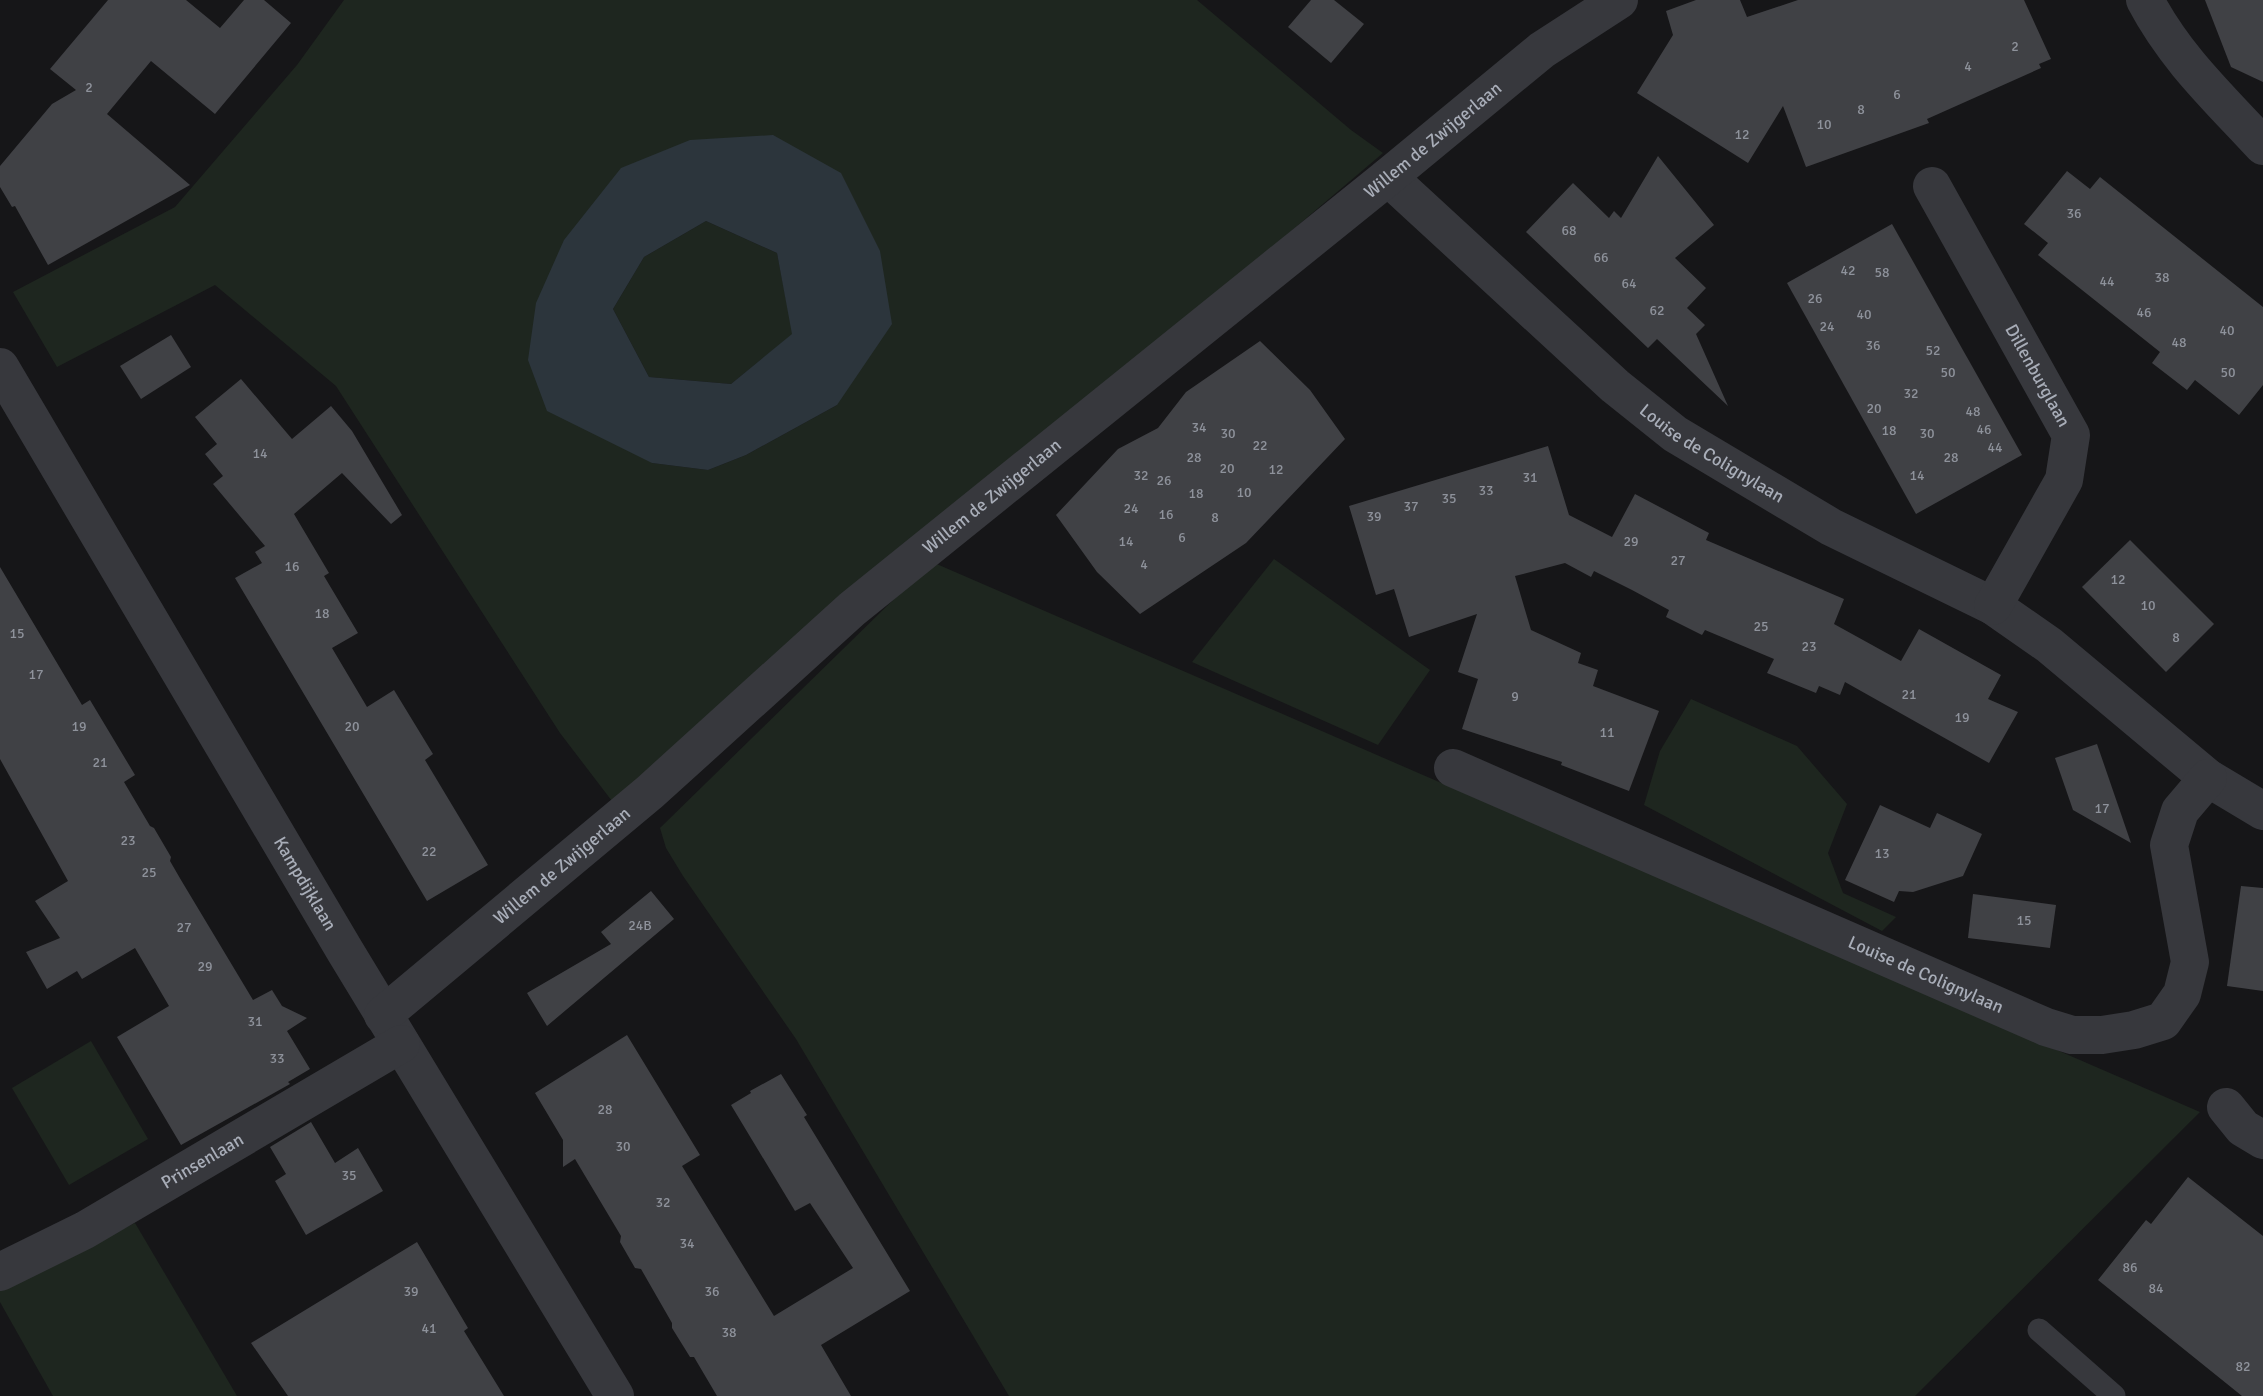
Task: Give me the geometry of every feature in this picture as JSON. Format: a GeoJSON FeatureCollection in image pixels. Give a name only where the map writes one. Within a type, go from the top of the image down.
{"type":"FeatureCollection","features":[{"type":"Feature","properties":{"kind":"street","name":"Willem de Zwijgerlaan"},"geometry":{"type":"LineString","coordinates":[[392,1030],[852,610],[1542,50],[1619,0]]}},
{"type":"Feature","properties":{"kind":"street"},"geometry":{"type":"LineString","coordinates":[[2146,0],[2162,32],[2210,91],[2263,146]]}},
{"type":"Feature","properties":{"kind":"street","name":"Louise de Colignylaan"},"geometry":{"type":"LineString","coordinates":[[1388,177],[1615,386],[1675,434],[1756,485],[1831,527],[1993,606],[2080,669],[2208,778],[2263,811]]}},
{"type":"Feature","properties":{"kind":"street","name":"Dillenburglaan"},"geometry":{"type":"LineString","coordinates":[[1932,186],[2071,435],[2064,480],[1993,606]]}},
{"type":"Feature","properties":{"kind":"street","name":"Kampdijklaan"},"geometry":{"type":"LineString","coordinates":[[0,367],[392,1030],[615,1396]]}},
{"type":"Feature","properties":{"kind":"street","name":"Louise de Colignylaan"},"geometry":{"type":"LineString","coordinates":[[1453,768],[2046,1027],[2072,1035],[2102,1035],[2134,1030],[2163,1021],[2182,994],[2190,962],[2169,845],[2180,811],[2208,778]]}},
{"type":"Feature","properties":{"kind":"street","name":"Prinsenlaan"},"geometry":{"type":"LineString","coordinates":[[0,1272],[85,1230],[392,1030]]}},
{"type":"Feature","properties":{"kind":"street"},"geometry":{"type":"LineString","coordinates":[[2226,1107],[2243,1128],[2263,1140]]}},
{"type":"Feature","properties":{"kind":"lane"},"geometry":{"type":"LineString","coordinates":[[2039,1330],[2114,1396]]}},
{"type":"Feature","properties":{"kind":"shaded area"},"geometry":{"type":"Polygon","coordinates":[[[344,0],[1197,0],[1351,130],[1383,153],[615,805],[560,733],[336,386],[215,285],[57,367],[13,292],[175,207],[297,65],[344,0]],[[841,173],[564,240],[652,463],[708,470],[746,455],[837,405],[841,173]]]}},
{"type":"Feature","properties":{"kind":"shaded area"},"geometry":{"type":"Polygon","coordinates":[[[773,135],[841,173],[880,251],[892,324],[837,405],[746,455],[708,470],[652,463],[547,411],[528,360],[536,303],[564,240],[621,168],[690,140],[773,135]],[[706,221],[644,257],[613,309],[649,377],[731,384],[792,334],[777,253],[706,221]]]}},
{"type":"Feature","properties":{"kind":"shaded area"},"geometry":{"type":"Polygon","coordinates":[[[706,221],[777,253],[793,334],[731,384],[649,377],[613,309],[644,257],[706,221]]]}},
{"type":"Feature","properties":{"kind":"shaded area"},"geometry":{"type":"Polygon","coordinates":[[[1274,559],[1430,670],[1378,745],[1192,662],[1274,559]]]}},
{"type":"Feature","properties":{"kind":"shaded area"},"geometry":{"type":"Polygon","coordinates":[[[932,562],[2200,1112],[1915,1396],[1009,1396],[796,1039],[683,876],[666,848],[660,828],[932,562]]]}},
{"type":"Feature","properties":{"kind":"shaded area"},"geometry":{"type":"Polygon","coordinates":[[[1691,699],[1797,746],[1847,804],[1828,853],[1843,893],[1896,917],[1882,931],[1644,805],[1660,751],[1691,699]]]}},
{"type":"Feature","properties":{"kind":"shaded area"},"geometry":{"type":"Polygon","coordinates":[[[91,1041],[148,1139],[69,1185],[12,1088],[91,1041]]]}},
{"type":"Feature","properties":{"kind":"shaded area"},"geometry":{"type":"Polygon","coordinates":[[[135,1223],[237,1396],[53,1396],[0,1302],[0,1290],[135,1223]]]}},
{"type":"Feature","properties":{"kind":"building"},"geometry":{"type":"Polygon","coordinates":[[[108,0],[186,0],[220,28],[244,0],[264,0],[291,23],[215,114],[151,61],[107,114],[190,185],[48,265],[15,206],[12,207],[0,187],[0,166],[52,104],[76,90],[50,69],[108,0]]]}},
{"type":"Feature","properties":{"kind":"building"},"geometry":{"type":"Polygon","coordinates":[[[1311,0],[1334,0],[1364,24],[1331,63],[1288,27],[1311,0]]]}},
{"type":"Feature","properties":{"kind":"building"},"geometry":{"type":"Polygon","coordinates":[[[1696,0],[1740,0],[1747,17],[1798,0],[2024,0],[2051,59],[2039,64],[2041,68],[1927,119],[1929,123],[1806,167],[1783,106],[1748,163],[1637,93],[1673,35],[1666,11],[1696,0]]]}},
{"type":"Feature","properties":{"kind":"building"},"geometry":{"type":"Polygon","coordinates":[[[2205,0],[2263,0],[2263,82],[2231,67],[2205,0]]]}},
{"type":"Feature","properties":{"kind":"building"},"geometry":{"type":"Polygon","coordinates":[[[1658,156],[1714,225],[1675,258],[1706,288],[1687,308],[1705,325],[1696,334],[1728,406],[1657,339],[1648,348],[1526,232],[1573,183],[1609,218],[1614,211],[1621,218],[1658,156]]]}},
{"type":"Feature","properties":{"kind":"building"},"geometry":{"type":"Polygon","coordinates":[[[2067,171],[2090,189],[2100,177],[2263,307],[2263,385],[2239,415],[2195,380],[2187,390],[2152,363],[2160,352],[2038,255],[2048,243],[2024,224],[2067,171]]]}},
{"type":"Feature","properties":{"kind":"building"},"geometry":{"type":"Polygon","coordinates":[[[1892,224],[2022,455],[1916,514],[1787,283],[1892,224]]]}},
{"type":"Feature","properties":{"kind":"building"},"geometry":{"type":"Polygon","coordinates":[[[171,335],[191,367],[141,399],[120,366],[171,335]]]}},
{"type":"Feature","properties":{"kind":"building"},"geometry":{"type":"Polygon","coordinates":[[[1260,341],[1310,390],[1345,439],[1246,543],[1140,614],[1097,572],[1056,515],[1118,449],[1158,428],[1186,392],[1260,341]]]}},
{"type":"Feature","properties":{"kind":"building"},"geometry":{"type":"Polygon","coordinates":[[[241,379],[292,439],[331,406],[352,431],[402,515],[391,524],[342,473],[294,514],[329,573],[324,576],[358,633],[332,648],[367,707],[394,690],[433,754],[425,760],[488,865],[427,901],[235,578],[262,563],[255,552],[265,546],[213,484],[223,476],[205,454],[217,444],[195,417],[241,379]]]}},
{"type":"Feature","properties":{"kind":"building"},"geometry":{"type":"Polygon","coordinates":[[[1548,446],[1569,515],[1612,537],[1635,494],[1709,533],[1706,540],[1844,599],[1834,624],[1901,661],[1919,629],[2001,675],[1988,699],[2018,712],[1989,763],[1845,682],[1840,695],[1819,686],[1816,693],[1767,673],[1774,659],[1705,630],[1702,635],[1666,617],[1669,610],[1632,590],[1594,571],[1591,577],[1565,563],[1515,576],[1531,630],[1581,653],[1578,663],[1598,670],[1593,686],[1659,711],[1629,791],[1561,765],[1562,762],[1462,729],[1478,679],[1458,672],[1477,614],[1409,637],[1394,589],[1376,595],[1349,506],[1548,446]]]}},
{"type":"Feature","properties":{"kind":"building"},"geometry":{"type":"Polygon","coordinates":[[[2130,540],[2214,624],[2166,672],[2082,587],[2130,540]]]}},
{"type":"Feature","properties":{"kind":"building"},"geometry":{"type":"Polygon","coordinates":[[[0,567],[82,705],[90,700],[135,775],[124,782],[150,826],[154,828],[171,857],[170,861],[253,1000],[272,990],[282,1006],[307,1018],[287,1031],[310,1069],[288,1082],[290,1084],[181,1145],[117,1037],[169,1006],[135,948],[82,979],[77,971],[47,989],[26,952],[60,938],[35,901],[68,881],[0,759],[0,567]]]}},
{"type":"Feature","properties":{"kind":"building"},"geometry":{"type":"Polygon","coordinates":[[[2097,744],[2131,843],[2073,810],[2055,758],[2097,744]]]}},
{"type":"Feature","properties":{"kind":"building"},"geometry":{"type":"Polygon","coordinates":[[[1880,805],[1930,828],[1937,813],[1982,834],[1963,876],[1913,892],[1899,891],[1894,902],[1845,880],[1880,805]]]}},
{"type":"Feature","properties":{"kind":"building"},"geometry":{"type":"Polygon","coordinates":[[[2241,886],[2263,888],[2263,991],[2227,986],[2241,886]]]}},
{"type":"Feature","properties":{"kind":"building"},"geometry":{"type":"Polygon","coordinates":[[[651,891],[674,919],[547,1026],[527,993],[611,944],[601,932],[651,891]]]}},
{"type":"Feature","properties":{"kind":"building"},"geometry":{"type":"Polygon","coordinates":[[[1973,894],[2056,905],[2050,948],[1968,938],[1973,894]]]}},
{"type":"Feature","properties":{"kind":"building"},"geometry":{"type":"Polygon","coordinates":[[[627,1035],[700,1155],[682,1166],[774,1316],[853,1268],[810,1203],[795,1211],[731,1105],[781,1074],[807,1115],[804,1117],[910,1291],[821,1345],[851,1396],[717,1396],[694,1357],[690,1357],[672,1328],[672,1323],[641,1269],[635,1268],[620,1242],[621,1236],[575,1159],[563,1167],[563,1140],[535,1093],[627,1035]]]}},
{"type":"Feature","properties":{"kind":"building"},"geometry":{"type":"Polygon","coordinates":[[[311,1122],[335,1163],[358,1148],[383,1191],[306,1235],[275,1181],[286,1174],[270,1147],[311,1122]]]}},
{"type":"Feature","properties":{"kind":"building"},"geometry":{"type":"Polygon","coordinates":[[[2188,1177],[2263,1236],[2263,1396],[2242,1396],[2098,1280],[2146,1220],[2151,1224],[2188,1177]]]}},
{"type":"Feature","properties":{"kind":"building"},"geometry":{"type":"Polygon","coordinates":[[[417,1242],[468,1328],[464,1331],[504,1396],[288,1396],[251,1343],[417,1242]]]}}]}
